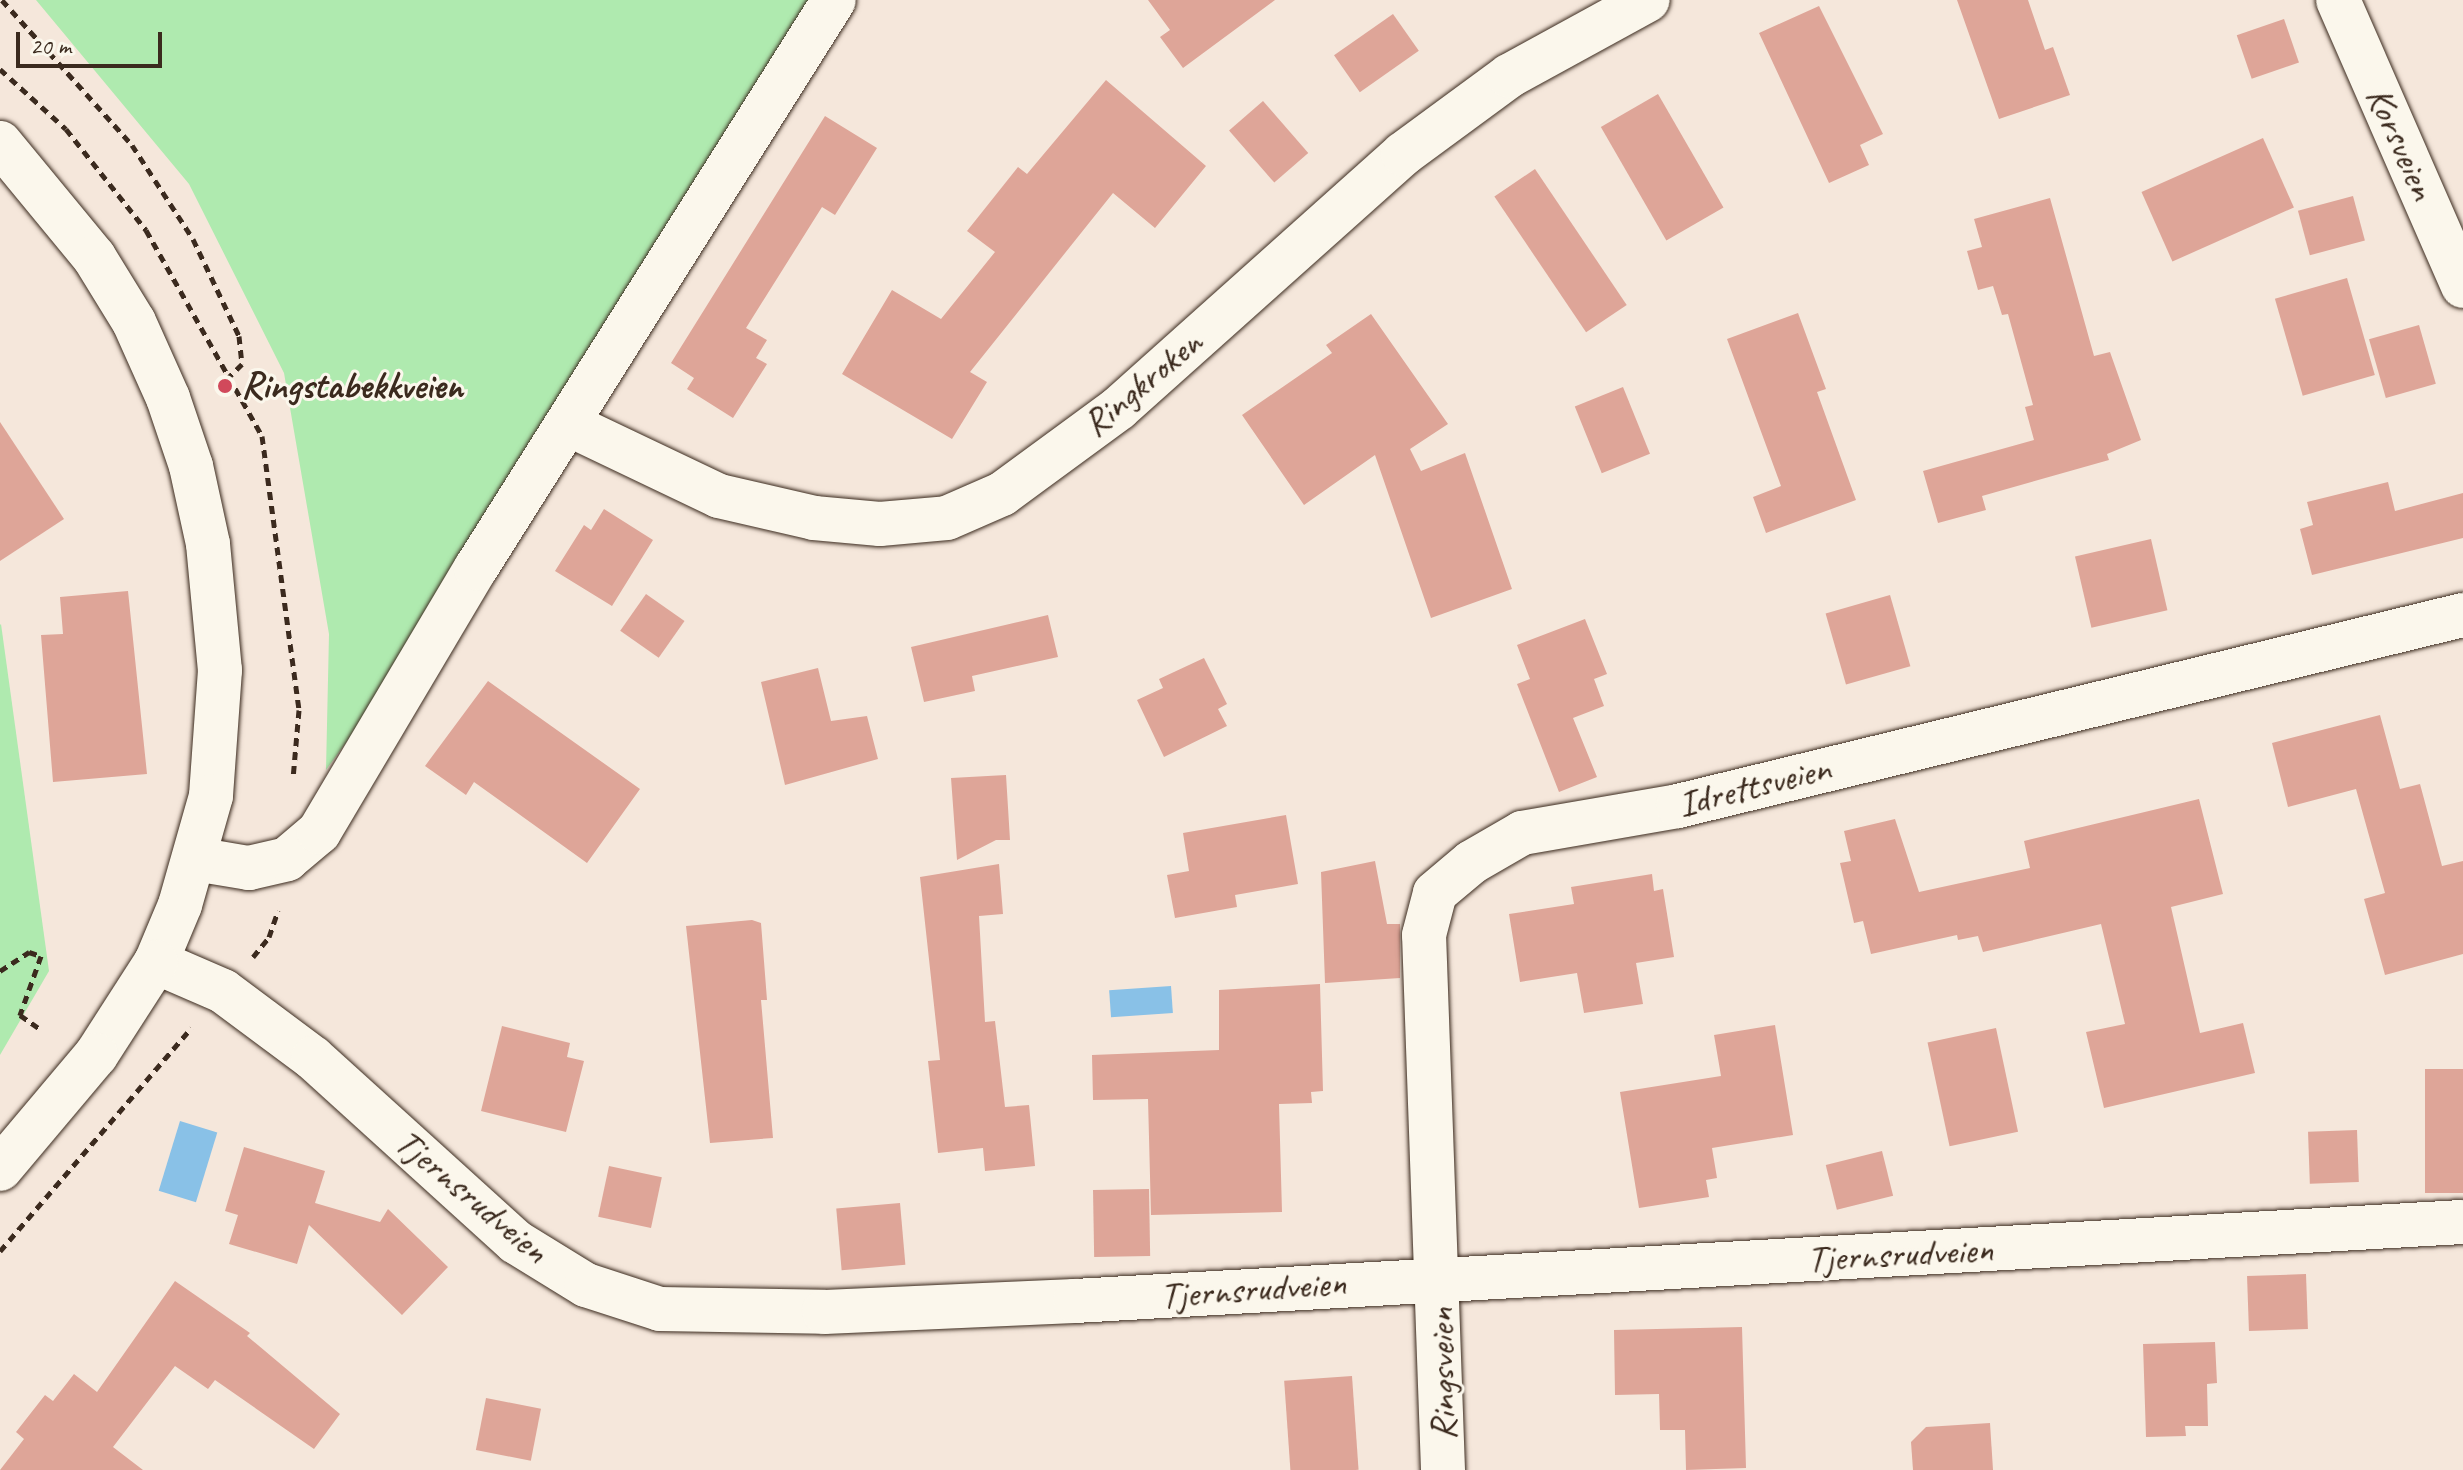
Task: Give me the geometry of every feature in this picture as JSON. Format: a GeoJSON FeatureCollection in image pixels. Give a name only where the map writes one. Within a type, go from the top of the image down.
{"type":"FeatureCollection","features":[{"type":"Feature","properties":{"kind":"street"},"geometry":{"type":"LineString","coordinates":[[195,859],[249,868],[287,859],[319,832],[568,424],[834,0]]}},
{"type":"Feature","properties":{"kind":"street","name":"Ringkroken"},"geometry":{"type":"LineString","coordinates":[[568,424],[719,496],[814,518],[880,524],[947,518],[1002,494],[1119,408],[1403,154],[1509,76],[1648,0]]}},
{"type":"Feature","properties":{"kind":"street","name":"Korsveien"},"geometry":{"type":"LineString","coordinates":[[2338,0],[2463,286]]}},
{"type":"Feature","properties":{"kind":"street"},"geometry":{"type":"LineString","coordinates":[[0,143],[94,257],[134,322],[191,466],[217,603],[220,670],[211,796],[195,859],[156,962],[96,1055],[0,1169]]}},
{"type":"Feature","properties":{"kind":"street","name":"Idrettsveien"},"geometry":{"type":"LineString","coordinates":[[1440,1277],[1424,935],[1435,893],[1472,862],[1522,833],[1678,806],[2463,615]]}},
{"type":"Feature","properties":{"kind":"street","name":"Tjernsrudveien"},"geometry":{"type":"LineString","coordinates":[[156,962],[223,991],[313,1058],[516,1242],[586,1285],[660,1309],[824,1312],[2463,1222]]}},
{"type":"Feature","properties":{"kind":"street","name":"Ringsveien"},"geometry":{"type":"LineString","coordinates":[[1440,1277],[1443,1470]]}},
{"type":"Feature","properties":{"kind":"path"},"geometry":{"type":"LineString","coordinates":[[2,0],[132,145],[193,239],[239,336],[242,364],[227,379],[262,436],[299,710],[293,784]]}},
{"type":"Feature","properties":{"kind":"path"},"geometry":{"type":"LineString","coordinates":[[0,971],[29,952],[41,956],[20,1015],[40,1029]]}},
{"type":"Feature","properties":{"kind":"path"},"geometry":{"type":"LineString","coordinates":[[0,1251],[137,1088]]}},
{"type":"Feature","properties":{"kind":"green space"},"geometry":{"type":"Polygon","coordinates":[[[36,0],[829,0],[556,454],[326,770],[329,634],[284,373],[189,184],[36,0]]]}},
{"type":"Feature","properties":{"kind":"green space"},"geometry":{"type":"Polygon","coordinates":[[[0,625],[49,971],[0,1055],[0,625]]]}},
{"type":"Feature","properties":{"kind":"water"},"geometry":{"type":"Polygon","coordinates":[[[1171,986],[1173,1013],[1111,1017],[1109,990],[1171,986]]]}},
{"type":"Feature","properties":{"kind":"water"},"geometry":{"type":"Polygon","coordinates":[[[180,1121],[217,1132],[196,1202],[159,1191],[180,1121]]]}},
{"type":"Feature","properties":{"kind":"building"},"geometry":{"type":"Polygon","coordinates":[[[1148,0],[1275,0],[1183,68],[1160,37],[1170,30],[1148,0]]]}},
{"type":"Feature","properties":{"kind":"building"},"geometry":{"type":"Polygon","coordinates":[[[1957,0],[2028,0],[2045,50],[2053,47],[2070,95],[1999,119],[1957,0]]]}},
{"type":"Feature","properties":{"kind":"building"},"geometry":{"type":"Polygon","coordinates":[[[1819,6],[1883,134],[1860,145],[1869,165],[1829,183],[1759,33],[1819,6]]]}},
{"type":"Feature","properties":{"kind":"building"},"geometry":{"type":"Polygon","coordinates":[[[1393,14],[1419,51],[1360,92],[1334,55],[1393,14]]]}},
{"type":"Feature","properties":{"kind":"building"},"geometry":{"type":"Polygon","coordinates":[[[2284,19],[2299,62],[2252,79],[2237,35],[2284,19]]]}},
{"type":"Feature","properties":{"kind":"building"},"geometry":{"type":"Polygon","coordinates":[[[1106,80],[1206,166],[1155,228],[1113,193],[970,372],[987,382],[952,439],[842,374],[892,290],[941,319],[995,252],[967,231],[1018,167],[1027,174],[1106,80]]]}},
{"type":"Feature","properties":{"kind":"building"},"geometry":{"type":"Polygon","coordinates":[[[1658,94],[1724,207],[1666,240],[1601,127],[1658,94]]]}},
{"type":"Feature","properties":{"kind":"building"},"geometry":{"type":"Polygon","coordinates":[[[1263,101],[1308,153],[1274,183],[1229,131],[1263,101]]]}},
{"type":"Feature","properties":{"kind":"building"},"geometry":{"type":"Polygon","coordinates":[[[825,116],[877,148],[835,215],[822,207],[746,328],[767,340],[756,358],[767,364],[733,418],[687,389],[694,378],[671,363],[825,116]]]}},
{"type":"Feature","properties":{"kind":"building"},"geometry":{"type":"Polygon","coordinates":[[[2263,138],[2294,207],[2172,262],[2141,192],[2263,138]]]}},
{"type":"Feature","properties":{"kind":"building"},"geometry":{"type":"Polygon","coordinates":[[[1535,169],[1627,305],[1586,332],[1494,196],[1535,169]]]}},
{"type":"Feature","properties":{"kind":"building"},"geometry":{"type":"Polygon","coordinates":[[[2353,196],[2365,240],[2310,255],[2298,211],[2353,196]]]}},
{"type":"Feature","properties":{"kind":"building"},"geometry":{"type":"Polygon","coordinates":[[[2050,198],[2094,356],[2110,352],[2141,440],[2107,454],[2109,460],[1982,496],[1986,510],[1938,523],[1923,471],[2034,440],[2025,407],[2033,405],[2008,314],[2002,315],[1993,286],[1978,290],[1967,251],[1982,247],[1974,219],[2050,198]]]}},
{"type":"Feature","properties":{"kind":"building"},"geometry":{"type":"Polygon","coordinates":[[[2347,278],[2375,375],[2303,396],[2275,299],[2347,278]]]}},
{"type":"Feature","properties":{"kind":"building"},"geometry":{"type":"Polygon","coordinates":[[[1798,313],[1826,389],[1817,392],[1856,500],[1766,533],[1753,497],[1781,486],[1727,339],[1798,313]]]}},
{"type":"Feature","properties":{"kind":"building"},"geometry":{"type":"Polygon","coordinates":[[[1371,314],[1448,424],[1410,449],[1421,471],[1465,453],[1512,589],[1431,618],[1375,455],[1304,505],[1242,415],[1332,353],[1326,345],[1371,314]]]}},
{"type":"Feature","properties":{"kind":"building"},"geometry":{"type":"Polygon","coordinates":[[[2419,325],[2436,384],[2386,398],[2369,339],[2419,325]]]}},
{"type":"Feature","properties":{"kind":"building"},"geometry":{"type":"Polygon","coordinates":[[[1623,387],[1650,454],[1602,473],[1575,406],[1623,387]]]}},
{"type":"Feature","properties":{"kind":"building"},"geometry":{"type":"Polygon","coordinates":[[[0,422],[64,519],[0,561],[0,422]]]}},
{"type":"Feature","properties":{"kind":"building"},"geometry":{"type":"Polygon","coordinates":[[[2388,482],[2395,511],[2463,493],[2463,538],[2312,575],[2300,529],[2313,525],[2307,502],[2388,482]]]}},
{"type":"Feature","properties":{"kind":"building"},"geometry":{"type":"Polygon","coordinates":[[[604,509],[653,540],[612,606],[555,571],[584,525],[591,530],[604,509]]]}},
{"type":"Feature","properties":{"kind":"building"},"geometry":{"type":"Polygon","coordinates":[[[2151,539],[2167,610],[2091,628],[2075,557],[2151,539]]]}},
{"type":"Feature","properties":{"kind":"building"},"geometry":{"type":"Polygon","coordinates":[[[128,591],[147,774],[53,782],[41,635],[63,634],[60,597],[128,591]]]}},
{"type":"Feature","properties":{"kind":"building"},"geometry":{"type":"Polygon","coordinates":[[[646,594],[685,621],[659,658],[620,631],[646,594]]]}},
{"type":"Feature","properties":{"kind":"building"},"geometry":{"type":"Polygon","coordinates":[[[1890,595],[1910,666],[1846,685],[1826,613],[1890,595]]]}},
{"type":"Feature","properties":{"kind":"building"},"geometry":{"type":"Polygon","coordinates":[[[1048,615],[1058,657],[972,676],[975,691],[924,702],[911,647],[1048,615]]]}},
{"type":"Feature","properties":{"kind":"building"},"geometry":{"type":"Polygon","coordinates":[[[1585,619],[1607,674],[1594,679],[1604,706],[1573,718],[1597,777],[1559,792],[1517,684],[1530,679],[1517,645],[1585,619]]]}},
{"type":"Feature","properties":{"kind":"building"},"geometry":{"type":"Polygon","coordinates":[[[1204,658],[1227,704],[1218,709],[1227,726],[1164,757],[1137,700],[1163,688],[1159,679],[1204,658]]]}},
{"type":"Feature","properties":{"kind":"building"},"geometry":{"type":"Polygon","coordinates":[[[818,668],[831,721],[867,716],[878,759],[785,785],[761,682],[818,668]]]}},
{"type":"Feature","properties":{"kind":"building"},"geometry":{"type":"Polygon","coordinates":[[[488,681],[640,789],[587,863],[474,782],[466,795],[425,766],[488,681]]]}},
{"type":"Feature","properties":{"kind":"building"},"geometry":{"type":"Polygon","coordinates":[[[2380,715],[2400,789],[2420,784],[2442,866],[2463,861],[2463,954],[2385,975],[2364,899],[2385,893],[2356,789],[2288,807],[2272,743],[2380,715]]]}},
{"type":"Feature","properties":{"kind":"building"},"geometry":{"type":"Polygon","coordinates":[[[1006,775],[1010,840],[996,840],[957,860],[951,778],[1006,775]]]}},
{"type":"Feature","properties":{"kind":"building"},"geometry":{"type":"Polygon","coordinates":[[[2199,799],[2223,894],[2171,907],[2200,1033],[2243,1023],[2255,1073],[2104,1108],[2086,1032],[2125,1024],[2101,924],[1983,952],[1978,936],[1958,940],[1957,935],[1871,954],[1863,921],[1854,923],[1840,863],[1851,861],[1844,831],[1895,819],[1919,892],[2030,868],[2024,841],[2199,799]]]}},
{"type":"Feature","properties":{"kind":"building"},"geometry":{"type":"Polygon","coordinates":[[[1286,815],[1298,884],[1235,895],[1237,907],[1175,918],[1167,875],[1189,871],[1183,833],[1286,815]]]}},
{"type":"Feature","properties":{"kind":"building"},"geometry":{"type":"Polygon","coordinates":[[[1375,861],[1387,924],[1400,924],[1400,978],[1325,983],[1321,872],[1375,861]]]}},
{"type":"Feature","properties":{"kind":"building"},"geometry":{"type":"Polygon","coordinates":[[[999,864],[1003,914],[979,916],[985,1022],[995,1021],[1005,1107],[1029,1105],[1035,1166],[985,1171],[983,1148],[938,1153],[928,1061],[940,1060],[920,877],[999,864]]]}},
{"type":"Feature","properties":{"kind":"building"},"geometry":{"type":"Polygon","coordinates":[[[1652,874],[1654,891],[1663,889],[1674,957],[1636,963],[1643,1004],[1584,1013],[1577,973],[1520,982],[1509,914],[1574,904],[1571,887],[1652,874]]]}},
{"type":"Feature","properties":{"kind":"building"},"geometry":{"type":"Polygon","coordinates":[[[752,920],[761,923],[767,1000],[761,1000],[773,1138],[710,1143],[686,926],[752,920]]]}},
{"type":"Feature","properties":{"kind":"building"},"geometry":{"type":"Polygon","coordinates":[[[1320,984],[1323,1091],[1311,1092],[1312,1103],[1279,1104],[1282,1212],[1151,1215],[1148,1099],[1093,1100],[1092,1055],[1219,1050],[1219,990],[1320,984]]]}},
{"type":"Feature","properties":{"kind":"building"},"geometry":{"type":"Polygon","coordinates":[[[1775,1025],[1793,1135],[1712,1148],[1717,1178],[1706,1180],[1709,1197],[1639,1208],[1620,1092],[1721,1076],[1714,1035],[1775,1025]]]}},
{"type":"Feature","properties":{"kind":"building"},"geometry":{"type":"Polygon","coordinates":[[[502,1026],[570,1043],[567,1057],[584,1061],[566,1132],[481,1111],[502,1026]]]}},
{"type":"Feature","properties":{"kind":"building"},"geometry":{"type":"Polygon","coordinates":[[[1996,1028],[2018,1132],[1950,1146],[1928,1043],[1996,1028]]]}},
{"type":"Feature","properties":{"kind":"building"},"geometry":{"type":"Polygon","coordinates":[[[2425,1069],[2463,1069],[2463,1193],[2425,1193],[2425,1069]]]}},
{"type":"Feature","properties":{"kind":"building"},"geometry":{"type":"Polygon","coordinates":[[[2357,1130],[2359,1182],[2310,1184],[2308,1132],[2357,1130]]]}},
{"type":"Feature","properties":{"kind":"building"},"geometry":{"type":"Polygon","coordinates":[[[244,1147],[325,1171],[315,1203],[380,1222],[388,1209],[448,1267],[402,1315],[309,1225],[297,1264],[229,1244],[238,1215],[225,1211],[244,1147]]]}},
{"type":"Feature","properties":{"kind":"building"},"geometry":{"type":"Polygon","coordinates":[[[1882,1151],[1893,1196],[1837,1210],[1826,1165],[1882,1151]]]}},
{"type":"Feature","properties":{"kind":"building"},"geometry":{"type":"Polygon","coordinates":[[[609,1166],[662,1177],[651,1228],[598,1217],[609,1166]]]}},
{"type":"Feature","properties":{"kind":"building"},"geometry":{"type":"Polygon","coordinates":[[[1149,1189],[1150,1256],[1094,1257],[1093,1190],[1149,1189]]]}},
{"type":"Feature","properties":{"kind":"building"},"geometry":{"type":"Polygon","coordinates":[[[900,1203],[905,1265],[842,1270],[836,1209],[900,1203]]]}},
{"type":"Feature","properties":{"kind":"building"},"geometry":{"type":"Polygon","coordinates":[[[2306,1274],[2308,1329],[2249,1331],[2247,1276],[2306,1274]]]}},
{"type":"Feature","properties":{"kind":"building"},"geometry":{"type":"Polygon","coordinates":[[[175,1281],[250,1333],[247,1336],[340,1414],[314,1449],[215,1380],[208,1389],[175,1366],[113,1447],[143,1470],[0,1470],[24,1439],[16,1432],[45,1395],[53,1401],[74,1374],[97,1392],[175,1281]]]}},
{"type":"Feature","properties":{"kind":"building"},"geometry":{"type":"Polygon","coordinates":[[[1742,1327],[1746,1468],[1686,1470],[1685,1430],[1660,1430],[1659,1394],[1615,1395],[1614,1330],[1742,1327]]]}},
{"type":"Feature","properties":{"kind":"building"},"geometry":{"type":"Polygon","coordinates":[[[2215,1342],[2217,1383],[2207,1384],[2208,1426],[2185,1426],[2186,1436],[2146,1437],[2143,1344],[2215,1342]]]}},
{"type":"Feature","properties":{"kind":"building"},"geometry":{"type":"Polygon","coordinates":[[[1352,1376],[1359,1470],[1290,1470],[1284,1381],[1352,1376]]]}},
{"type":"Feature","properties":{"kind":"building"},"geometry":{"type":"Polygon","coordinates":[[[486,1398],[541,1409],[531,1461],[476,1450],[486,1398]]]}},
{"type":"Feature","properties":{"kind":"building"},"geometry":{"type":"Polygon","coordinates":[[[1990,1423],[1993,1470],[1913,1470],[1911,1442],[1926,1427],[1990,1423]]]}},
{"type":"Feature","properties":{"kind":"place","name":"Ringstabekkveien"},"geometry":{"type":"Point","coordinates":[225,386]}}]}
